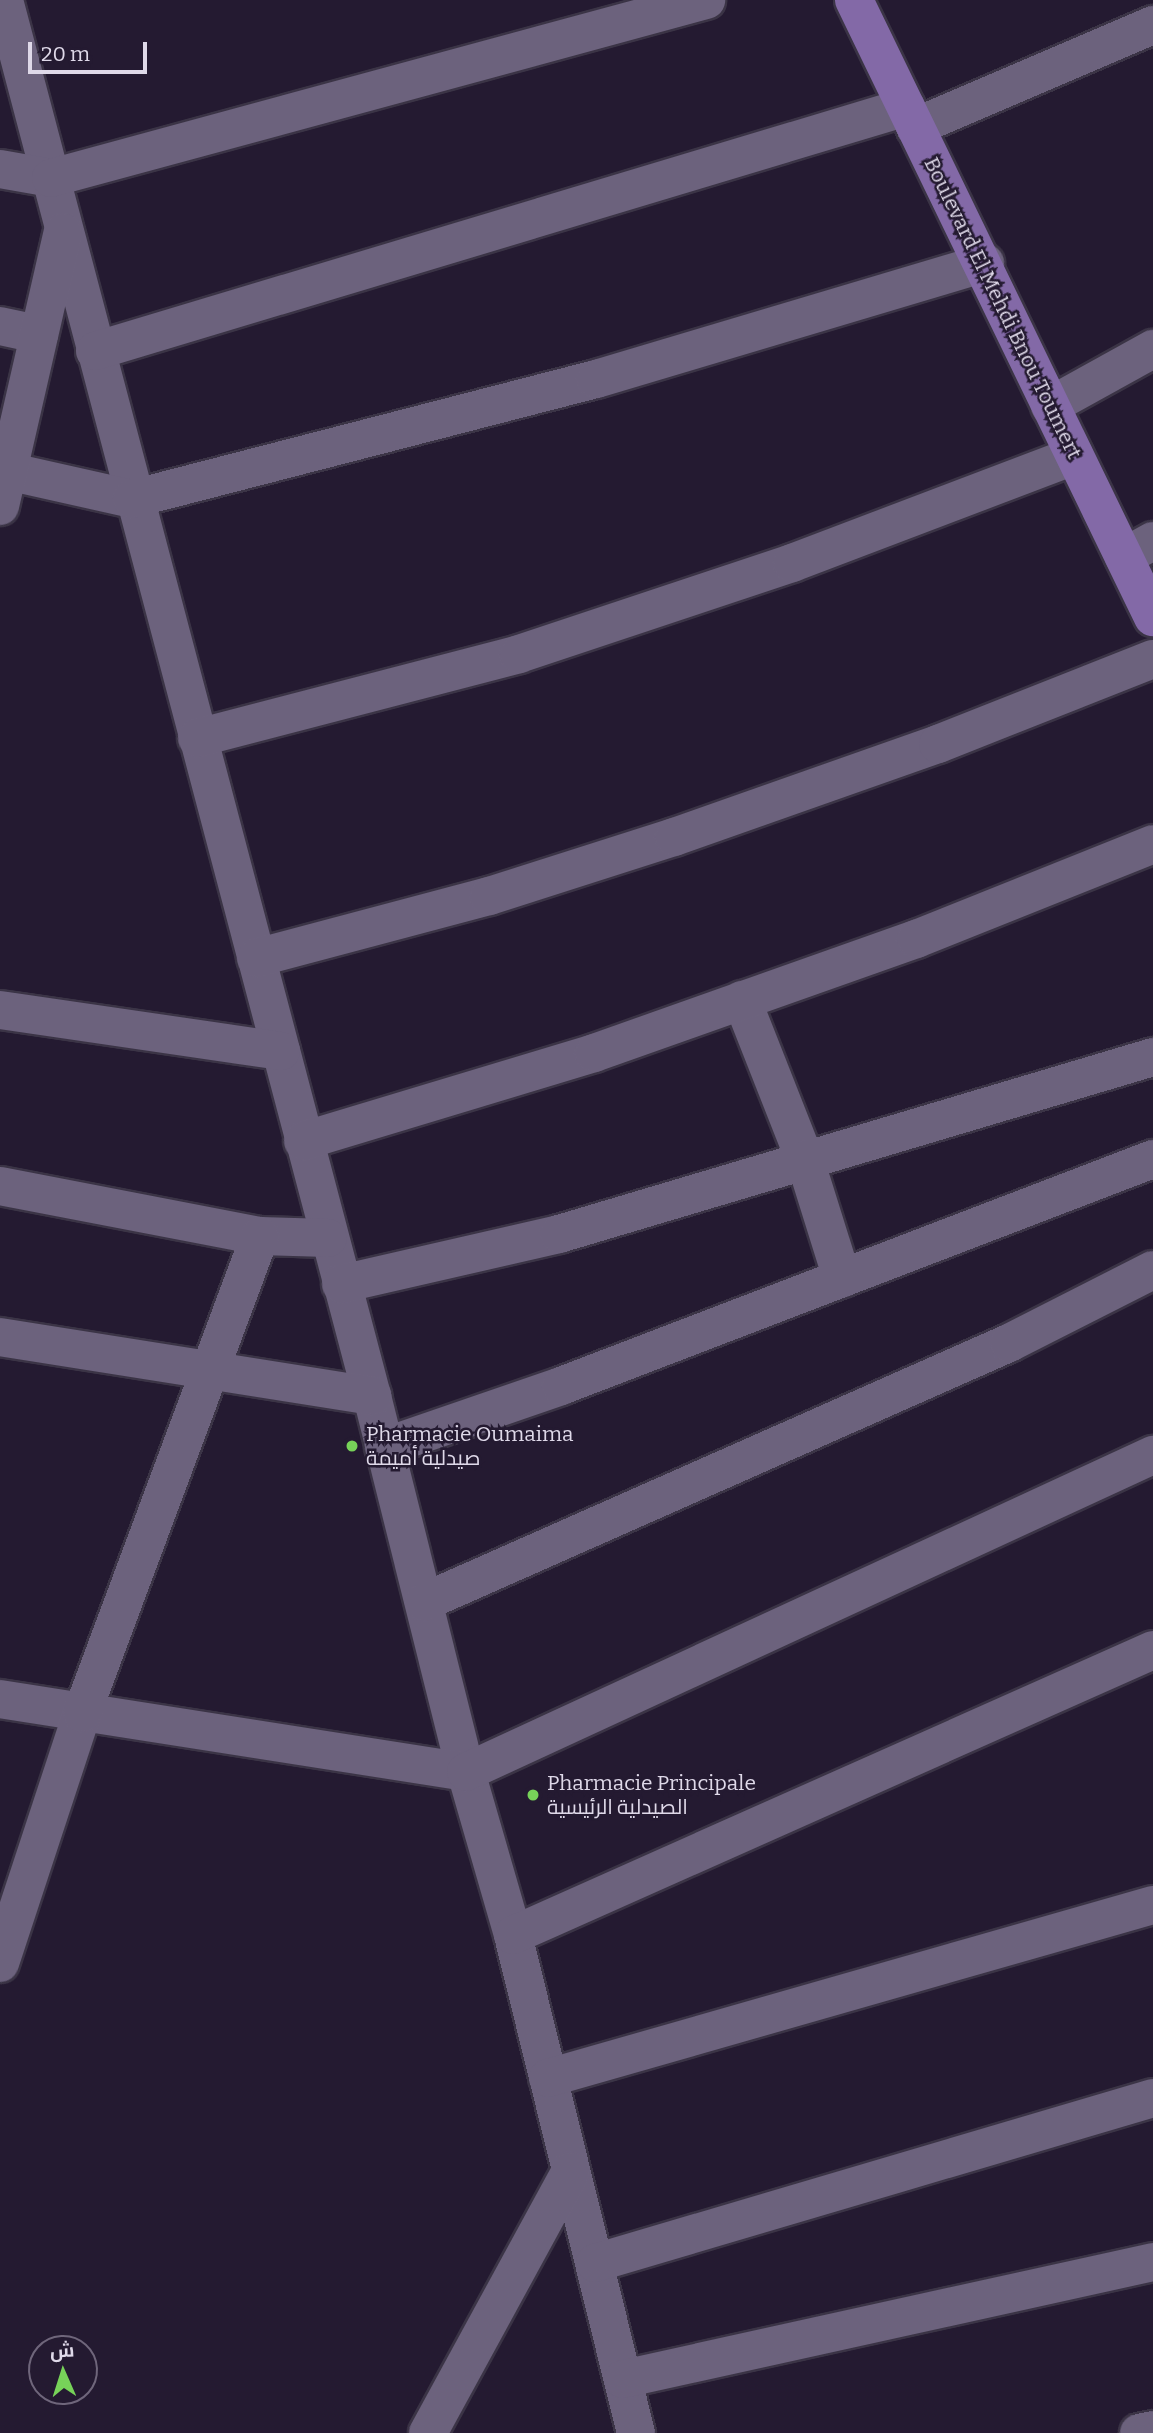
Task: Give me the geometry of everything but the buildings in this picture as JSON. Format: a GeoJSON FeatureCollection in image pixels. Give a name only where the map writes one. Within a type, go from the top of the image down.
{"type":"FeatureCollection","features":[{"type":"Feature","properties":{"kind":"main road","name":"Boulevard El Mehdi Bnou Toumert"},"geometry":{"type":"LineString","coordinates":[[854,0],[985,263],[1074,456],[1139,549],[1153,617]]}},
{"type":"Feature","properties":{"kind":"street"},"geometry":{"type":"LineString","coordinates":[[0,169],[51,178],[706,0]]}},
{"type":"Feature","properties":{"kind":"street"},"geometry":{"type":"LineString","coordinates":[[5,1],[65,224],[132,499],[372,1396],[466,1772],[513,1935],[636,2433]]}},
{"type":"Feature","properties":{"kind":"street"},"geometry":{"type":"LineString","coordinates":[[95,351],[910,117],[1153,25]]}},
{"type":"Feature","properties":{"kind":"street"},"geometry":{"type":"LineString","coordinates":[[65,224],[3,488],[132,499],[596,379],[985,263]]}},
{"type":"Feature","properties":{"kind":"street"},"geometry":{"type":"LineString","coordinates":[[0,326],[39,334]]}},
{"type":"Feature","properties":{"kind":"street"},"geometry":{"type":"LineString","coordinates":[[1050,405],[1153,349]]}},
{"type":"Feature","properties":{"kind":"street"},"geometry":{"type":"LineString","coordinates":[[197,738],[519,654],[792,563],[1074,456]]}},
{"type":"Feature","properties":{"kind":"street"},"geometry":{"type":"LineString","coordinates":[[256,958],[489,895],[674,837],[938,744],[1153,659]]}},
{"type":"Feature","properties":{"kind":"street"},"geometry":{"type":"LineString","coordinates":[[303,1142],[594,1053],[916,939],[1153,844]]}},
{"type":"Feature","properties":{"kind":"street"},"geometry":{"type":"LineString","coordinates":[[742,1000],[805,1160],[842,1278]]}},
{"type":"Feature","properties":{"kind":"street"},"geometry":{"type":"LineString","coordinates":[[0,1010],[281,1051]]}},
{"type":"Feature","properties":{"kind":"street"},"geometry":{"type":"LineString","coordinates":[[341,1284],[559,1234],[1153,1057]]}},
{"type":"Feature","properties":{"kind":"street"},"geometry":{"type":"LineString","coordinates":[[384,1447],[561,1387],[1153,1159]]}},
{"type":"Feature","properties":{"kind":"street"},"geometry":{"type":"LineString","coordinates":[[0,1186],[260,1236],[328,1238]]}},
{"type":"Feature","properties":{"kind":"street"},"geometry":{"type":"LineString","coordinates":[[0,1963],[82,1713],[260,1236]]}},
{"type":"Feature","properties":{"kind":"street"},"geometry":{"type":"LineString","coordinates":[[424,1602],[1009,1343],[1153,1270]]}},
{"type":"Feature","properties":{"kind":"street"},"geometry":{"type":"LineString","coordinates":[[0,1337],[372,1396]]}},
{"type":"Feature","properties":{"kind":"street"},"geometry":{"type":"LineString","coordinates":[[0,1699],[466,1772],[1153,1455]]}},
{"type":"Feature","properties":{"kind":"street"},"geometry":{"type":"LineString","coordinates":[[513,1935],[1153,1650]]}},
{"type":"Feature","properties":{"kind":"street"},"geometry":{"type":"LineString","coordinates":[[548,2078],[1153,1905]]}},
{"type":"Feature","properties":{"kind":"street"},"geometry":{"type":"LineString","coordinates":[[595,2263],[1153,2098]]}},
{"type":"Feature","properties":{"kind":"street"},"geometry":{"type":"LineString","coordinates":[[428,2433],[571,2171]]}},
{"type":"Feature","properties":{"kind":"street"},"geometry":{"type":"LineString","coordinates":[[623,2379],[1153,2262]]}},
{"type":"Feature","properties":{"kind":"street"},"geometry":{"type":"LineString","coordinates":[[1139,2433],[1153,2430]]}},
{"type":"Feature","properties":{"kind":"place","name":"Pharmacie Oumaima صيدلية أميمة"},"geometry":{"type":"Point","coordinates":[352,1446]}},
{"type":"Feature","properties":{"kind":"place","name":"Pharmacie Principale الصيدلية الرئيسية"},"geometry":{"type":"Point","coordinates":[533,1795]}}]}
